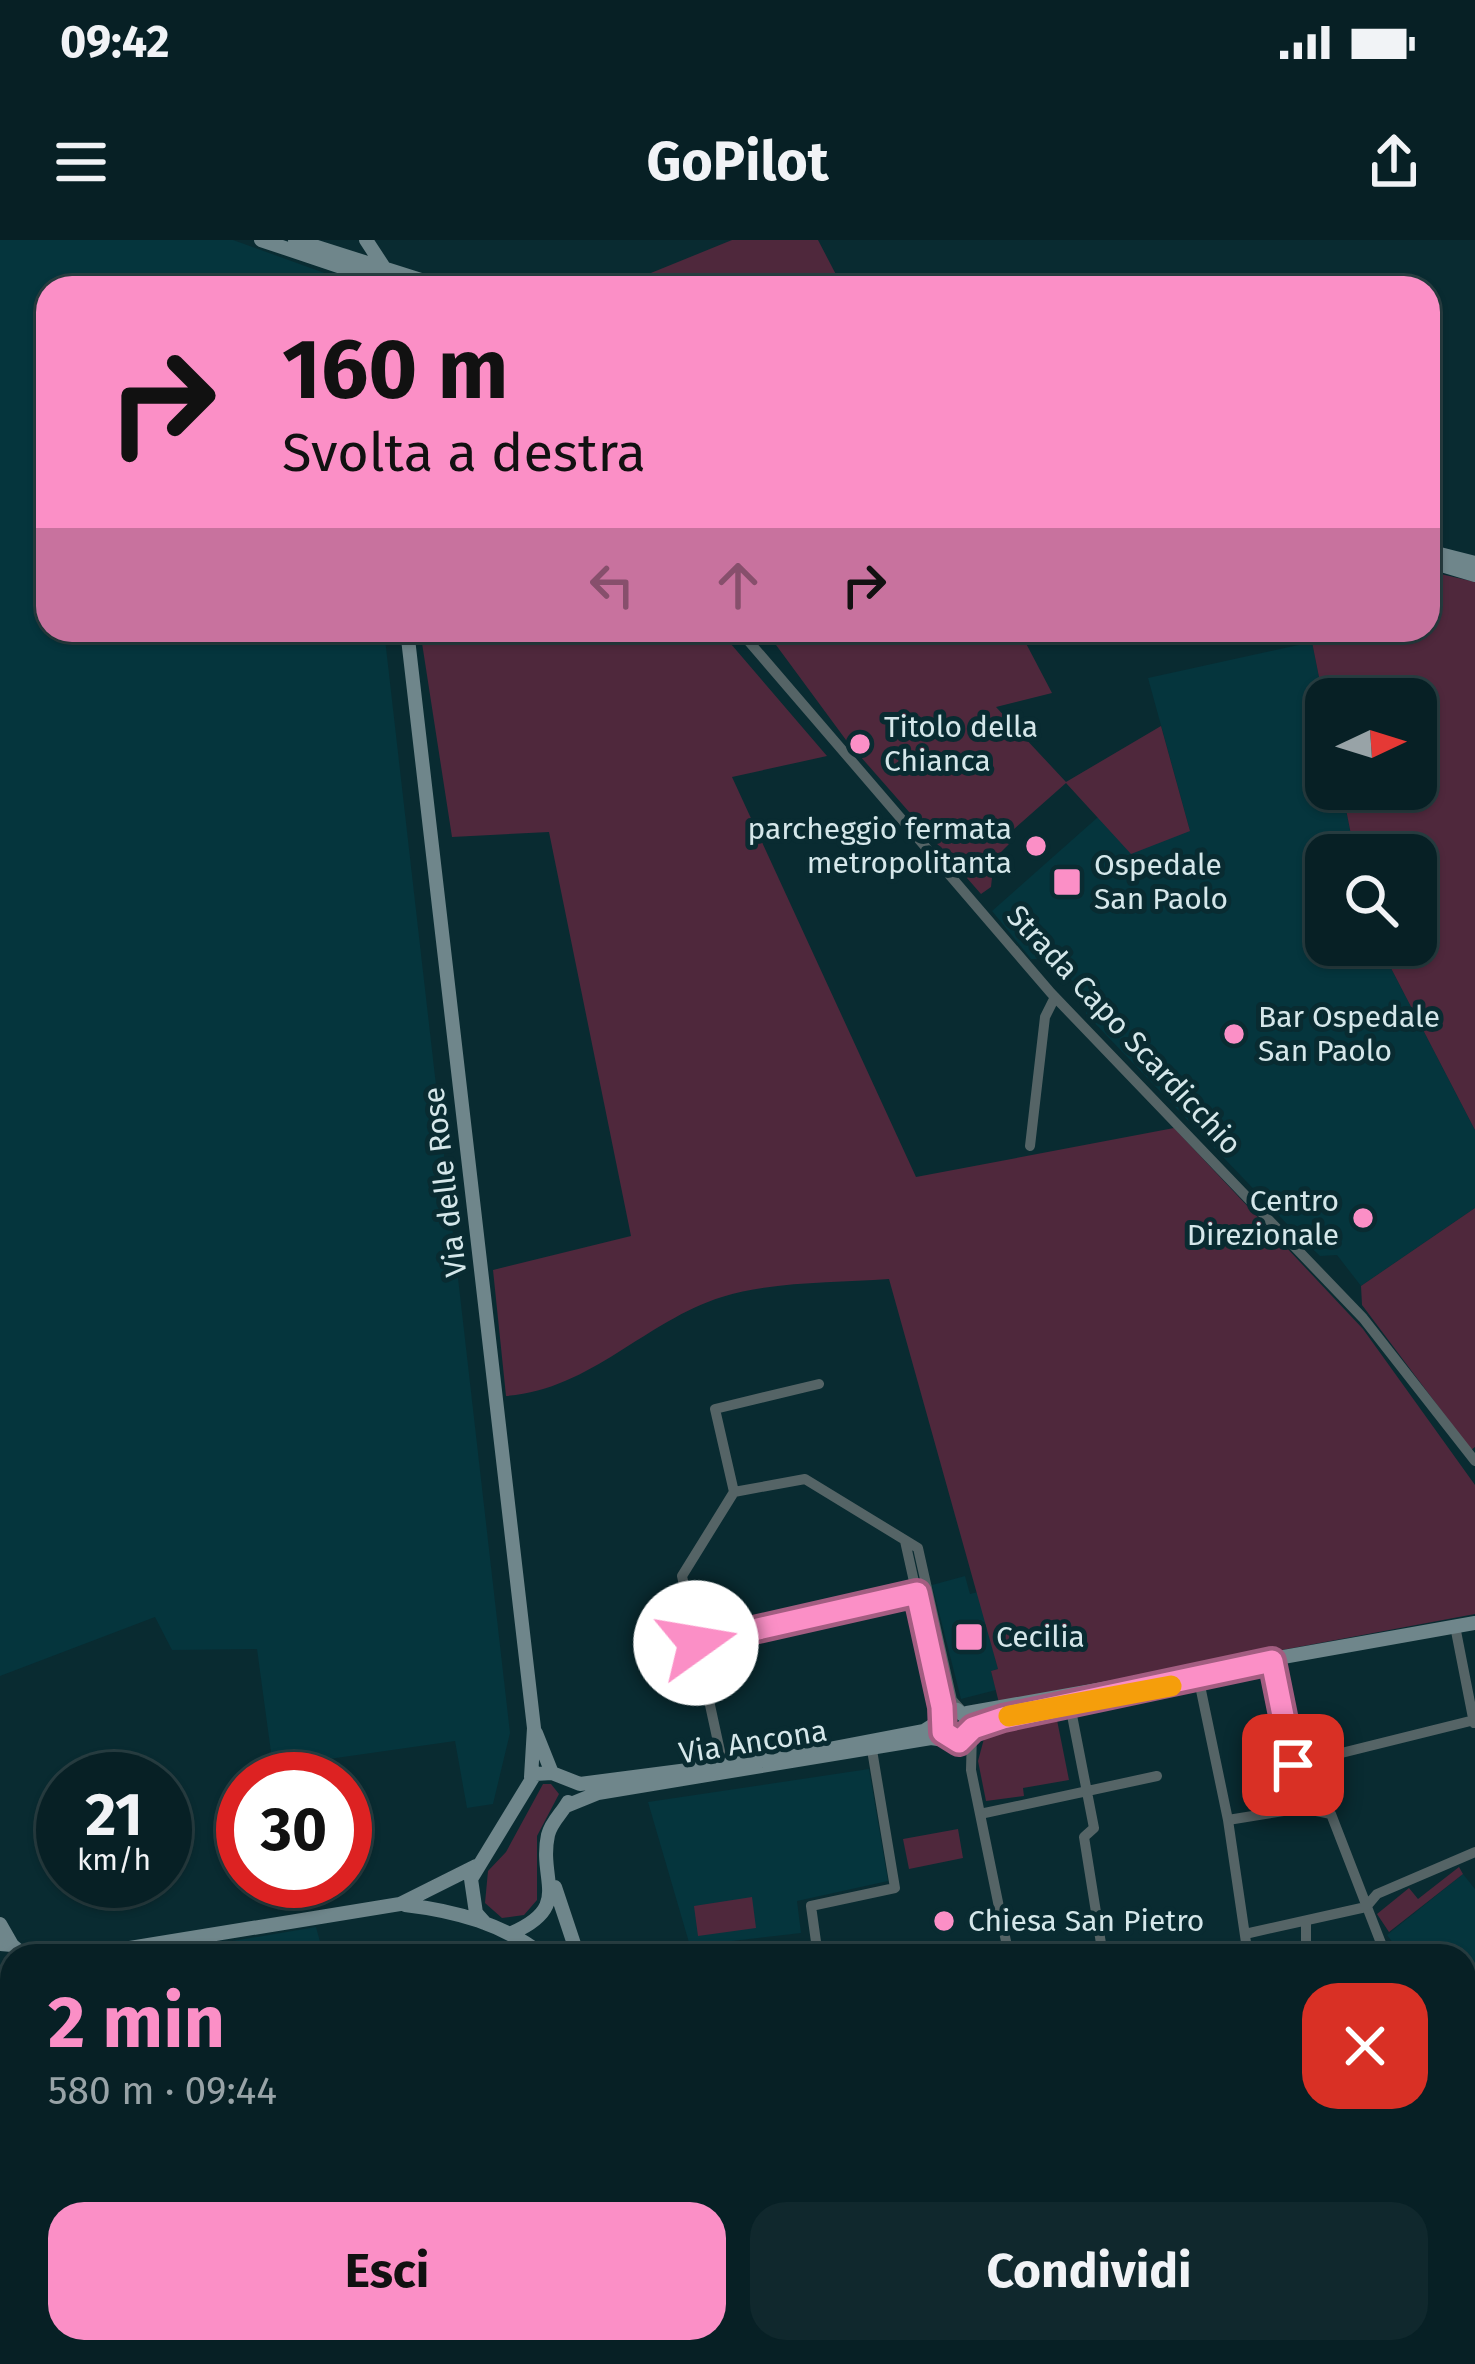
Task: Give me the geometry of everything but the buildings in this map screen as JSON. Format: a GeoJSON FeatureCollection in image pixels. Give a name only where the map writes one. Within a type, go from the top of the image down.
{"type":"FeatureCollection","features":[{"type":"Feature","properties":{"kind":"street"},"geometry":{"type":"LineString","coordinates":[[261,240],[364,276]]}},
{"type":"Feature","properties":{"kind":"street"},"geometry":{"type":"LineString","coordinates":[[295,240],[403,276]]}},
{"type":"Feature","properties":{"kind":"street"},"geometry":{"type":"LineString","coordinates":[[327,251],[347,240]]}},
{"type":"Feature","properties":{"kind":"street"},"geometry":{"type":"LineString","coordinates":[[366,240],[389,272]]}},
{"type":"Feature","properties":{"kind":"street"},"geometry":{"type":"LineString","coordinates":[[342,269],[348,276]]}},
{"type":"Feature","properties":{"kind":"street"},"geometry":{"type":"LineString","coordinates":[[1440,554],[1475,563]]}},
{"type":"Feature","properties":{"kind":"street"},"geometry":{"type":"LineString","coordinates":[[1440,564],[1475,574]]}},
{"type":"Feature","properties":{"kind":"street","name":"Via delle Rose"},"geometry":{"type":"LineString","coordinates":[[408,642],[534,1728],[531,1777]]}},
{"type":"Feature","properties":{"kind":"street","name":"Strada Capo Scardicchio"},"geometry":{"type":"LineString","coordinates":[[750,642],[1055,997],[1363,1318],[1475,1461]]}},
{"type":"Feature","properties":{"kind":"street"},"geometry":{"type":"LineString","coordinates":[[1030,1146],[1045,1017],[1055,997]]}},
{"type":"Feature","properties":{"kind":"street"},"geometry":{"type":"LineString","coordinates":[[723,1766],[682,1576],[734,1492],[715,1409],[818,1384]]}},
{"type":"Feature","properties":{"kind":"street"},"geometry":{"type":"LineString","coordinates":[[734,1492],[805,1479],[918,1548],[952,1700],[969,1721],[970,1761],[1007,1944]]}},
{"type":"Feature","properties":{"kind":"street"},"geometry":{"type":"LineString","coordinates":[[905,1541],[944,1718],[941,1727],[970,1761]]}},
{"type":"Feature","properties":{"kind":"street"},"geometry":{"type":"LineString","coordinates":[[696,1643],[917,1593]]}},
{"type":"Feature","properties":{"kind":"street"},"geometry":{"type":"LineString","coordinates":[[952,1741],[969,1721],[1475,1623]]}},
{"type":"Feature","properties":{"kind":"street"},"geometry":{"type":"LineString","coordinates":[[1293,1765],[1474,1723],[1454,1626]]}},
{"type":"Feature","properties":{"kind":"street"},"geometry":{"type":"LineString","coordinates":[[1272,1661],[1302,1808]]}},
{"type":"Feature","properties":{"kind":"street"},"geometry":{"type":"LineString","coordinates":[[969,1721],[1070,1705],[1198,1676]]}},
{"type":"Feature","properties":{"kind":"street"},"geometry":{"type":"LineString","coordinates":[[1198,1676],[1228,1820],[1247,1944]]}},
{"type":"Feature","properties":{"kind":"street"},"geometry":{"type":"LineString","coordinates":[[1070,1705],[1094,1828],[1084,1837],[1101,1944]]}},
{"type":"Feature","properties":{"kind":"street","name":"Via Ancona"},"geometry":{"type":"LineString","coordinates":[[531,1777],[557,1776],[586,1784],[924,1731],[944,1718],[969,1721]]}},
{"type":"Feature","properties":{"kind":"street","name":"Via delle Rose"},"geometry":{"type":"LineString","coordinates":[[534,1728],[566,1806]]}},
{"type":"Feature","properties":{"kind":"street","name":"Via Ancona"},"geometry":{"type":"LineString","coordinates":[[566,1806],[598,1793],[931,1738],[952,1741]]}},
{"type":"Feature","properties":{"kind":"street"},"geometry":{"type":"LineString","coordinates":[[816,1944],[811,1906],[895,1888],[872,1750]]}},
{"type":"Feature","properties":{"kind":"street"},"geometry":{"type":"LineString","coordinates":[[980,1814],[1157,1776]]}},
{"type":"Feature","properties":{"kind":"street"},"geometry":{"type":"LineString","coordinates":[[158,1944],[400,1904],[455,1881],[478,1864],[508,1825],[531,1777]]}},
{"type":"Feature","properties":{"kind":"street"},"geometry":{"type":"LineString","coordinates":[[566,1806],[549,1831],[552,1875],[574,1944]]}},
{"type":"Feature","properties":{"kind":"street"},"geometry":{"type":"LineString","coordinates":[[1228,1820],[1302,1808],[1331,1814],[1381,1944]]}},
{"type":"Feature","properties":{"kind":"street"},"geometry":{"type":"LineString","coordinates":[[1245,1934],[1366,1907],[1377,1894],[1475,1852]]}},
{"type":"Feature","properties":{"kind":"street"},"geometry":{"type":"LineString","coordinates":[[478,1864],[471,1896],[485,1923]]}},
{"type":"Feature","properties":{"kind":"street"},"geometry":{"type":"LineString","coordinates":[[512,1933],[543,1913],[552,1875]]}},
{"type":"Feature","properties":{"kind":"street"},"geometry":{"type":"LineString","coordinates":[[400,1904],[485,1923],[527,1944]]}},
{"type":"Feature","properties":{"kind":"street"},"geometry":{"type":"LineString","coordinates":[[1306,1921],[1306,1944]]}},
{"type":"Feature","properties":{"kind":"shaded area"},"geometry":{"type":"Polygon","coordinates":[[[0,240],[233,240],[333,276],[36,276],[36,642],[385,642],[510,1733],[493,1804],[467,1808],[455,1741],[372,1753],[271,1752],[257,1649],[172,1650],[155,1617],[0,1676],[0,240]]]}},
{"type":"Feature","properties":{"kind":"shaded area"},"geometry":{"type":"Polygon","coordinates":[[[732,240],[818,240],[837,276],[644,276],[732,240]]]}},
{"type":"Feature","properties":{"kind":"shaded area"},"geometry":{"type":"Polygon","coordinates":[[[1440,574],[1475,582],[1475,1130],[1390,966],[1437,966],[1437,834],[1351,834],[1346,810],[1437,810],[1437,678],[1319,678],[1312,642],[1440,642],[1440,574]]]}},
{"type":"Feature","properties":{"kind":"shaded area"},"geometry":{"type":"Polygon","coordinates":[[[422,642],[729,642],[827,756],[732,777],[916,1177],[1174,1128],[1363,1329],[1475,1485],[1475,1614],[999,1703],[991,1671],[998,1669],[889,1279],[783,1285],[722,1297],[564,1381],[506,1396],[493,1270],[631,1236],[549,832],[452,837],[422,642]]]}},
{"type":"Feature","properties":{"kind":"shaded area"},"geometry":{"type":"Polygon","coordinates":[[[774,642],[1025,642],[1052,693],[996,707],[1066,782],[1161,726],[1190,831],[1131,854],[1066,783],[1004,838],[1009,844],[994,859],[991,887],[981,894],[846,740],[774,642]]]}},
{"type":"Feature","properties":{"kind":"shaded area","name":"Ospedale San Paolo"},"geometry":{"type":"Polygon","coordinates":[[[1312,642],[1319,678],[1305,678],[1305,810],[1346,810],[1351,834],[1305,834],[1305,966],[1390,966],[1475,1130],[1475,1208],[1361,1286],[1337,1255],[1320,1256],[1286,1223],[1086,1014],[1087,995],[1050,959],[1031,959],[992,911],[1098,817],[1190,831],[1148,678],[1312,642]]]}},
{"type":"Feature","properties":{"kind":"shaded area"},"geometry":{"type":"Polygon","coordinates":[[[1475,1208],[1475,1447],[1471,1450],[1362,1305],[1361,1286],[1475,1208]]]}},
{"type":"Feature","properties":{"kind":"shaded area"},"geometry":{"type":"Polygon","coordinates":[[[965,1576],[970,1594],[978,1592],[998,1669],[991,1671],[996,1690],[961,1699],[932,1585],[965,1576]]]}},
{"type":"Feature","properties":{"kind":"shaded area"},"geometry":{"type":"Polygon","coordinates":[[[1057,1720],[1069,1780],[1023,1788],[1024,1796],[986,1801],[978,1761],[985,1735],[997,1728],[1057,1720]]]}},
{"type":"Feature","properties":{"kind":"shaded area"},"geometry":{"type":"Polygon","coordinates":[[[869,1769],[888,1881],[797,1901],[801,1933],[689,1944],[648,1802],[869,1769]]]}},
{"type":"Feature","properties":{"kind":"shaded area"},"geometry":{"type":"Polygon","coordinates":[[[543,1784],[551,1784],[559,1794],[537,1836],[537,1900],[524,1915],[502,1918],[485,1903],[488,1871],[506,1852],[543,1784]]]}},
{"type":"Feature","properties":{"kind":"shaded area"},"geometry":{"type":"Polygon","coordinates":[[[958,1829],[963,1858],[909,1869],[903,1839],[958,1829]]]}},
{"type":"Feature","properties":{"kind":"shaded area"},"geometry":{"type":"Polygon","coordinates":[[[1459,1867],[1463,1874],[1389,1932],[1377,1914],[1409,1888],[1418,1899],[1459,1867]]]}},
{"type":"Feature","properties":{"kind":"shaded area"},"geometry":{"type":"Polygon","coordinates":[[[1463,1874],[1475,1889],[1475,1944],[1394,1944],[1387,1935],[1463,1874]]]}},
{"type":"Feature","properties":{"kind":"shaded area"},"geometry":{"type":"Polygon","coordinates":[[[752,1897],[756,1928],[698,1936],[694,1906],[752,1897]]]}},
{"type":"Feature","properties":{"kind":"shaded area"},"geometry":{"type":"Polygon","coordinates":[[[316,1927],[321,1944],[215,1944],[316,1927]]]}},
{"type":"Feature","properties":{"kind":"slow traffic"},"geometry":{"type":"LineString","coordinates":[[1009,1716],[1171,1686]]}},
{"type":"Feature","properties":{"kind":"place","name":"Titolo della Chianca"},"geometry":{"type":"Point","coordinates":[860,744]}},
{"type":"Feature","properties":{"kind":"place","name":"parcheggio fermata metropolitanta"},"geometry":{"type":"Point","coordinates":[1036,846]}},
{"type":"Feature","properties":{"kind":"place","name":"Ospedale San Paolo"},"geometry":{"type":"Point","coordinates":[1067,882]}},
{"type":"Feature","properties":{"kind":"place","name":"Bar Ospedale San Paolo"},"geometry":{"type":"Point","coordinates":[1234,1034]}},
{"type":"Feature","properties":{"kind":"place","name":"Centro Direzionale"},"geometry":{"type":"Point","coordinates":[1363,1218]}},
{"type":"Feature","properties":{"kind":"place","name":"Cecilia"},"geometry":{"type":"Point","coordinates":[969,1637]}},
{"type":"Feature","properties":{"kind":"place","name":"Chiesa San Pietro"},"geometry":{"type":"Point","coordinates":[944,1921]}},
{"type":"Feature","properties":{"kind":"route"},"geometry":{"type":"LineString","coordinates":[[696,1643],[917,1593],[944,1718],[941,1727],[949,1740],[959,1742],[973,1728],[1003,1718],[1272,1661],[1293,1765]]}}]}
